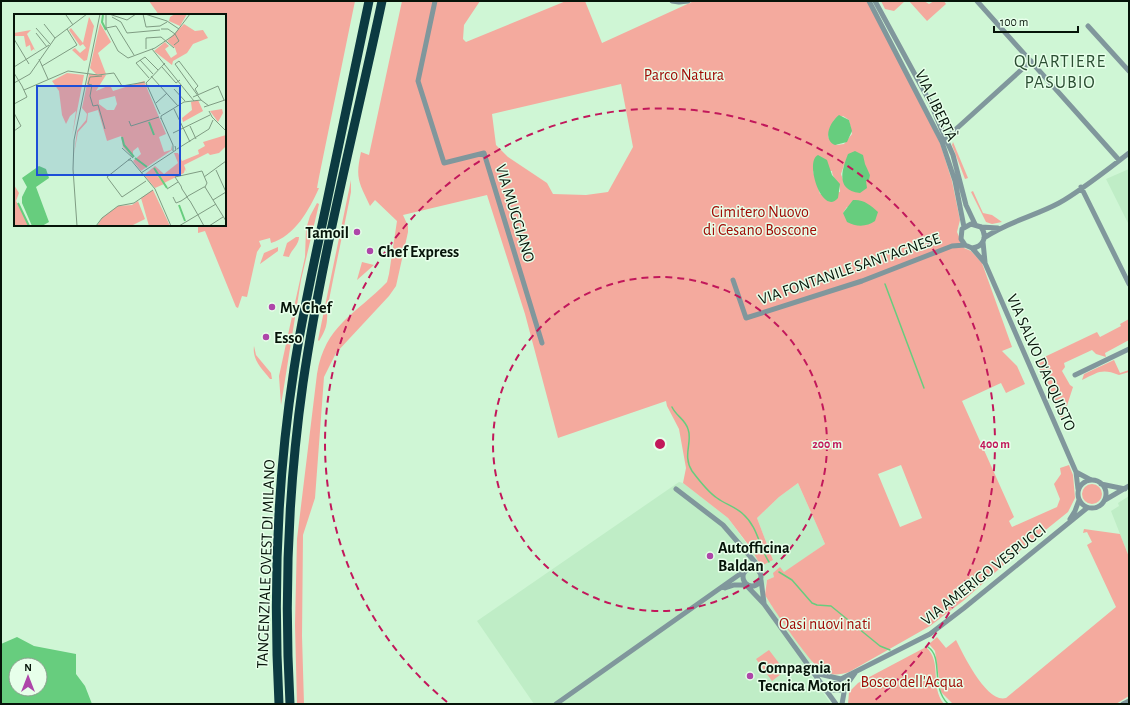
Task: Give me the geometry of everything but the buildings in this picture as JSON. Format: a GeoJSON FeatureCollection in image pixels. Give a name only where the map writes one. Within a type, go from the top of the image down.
{"type":"FeatureCollection","features":[{"type":"Feature","properties":{"kind":"highway","name":"TANGENZIALE OVEST DI MILANO"},"geometry":{"type":"LineString","coordinates":[[278,704],[276,616],[278,546],[280,495],[288,411],[307,295],[369,1]]}},
{"type":"Feature","properties":{"kind":"highway","name":"TANGENZIALE OVEST DI MILANO"},"geometry":{"type":"LineString","coordinates":[[290,704],[288,561],[290,520],[300,409],[316,307],[382,1]]}},
{"type":"Feature","properties":{"kind":"street","name":"VIA MUGGIANO"},"geometry":{"type":"LineString","coordinates":[[435,1],[418,81],[444,163],[484,153],[542,343]]}},
{"type":"Feature","properties":{"kind":"street"},"geometry":{"type":"LineString","coordinates":[[672,1],[688,1]]}},
{"type":"Feature","properties":{"kind":"street","name":"VIA LIBERTÀ"},"geometry":{"type":"LineString","coordinates":[[869,1],[944,140],[955,181],[964,227]]}},
{"type":"Feature","properties":{"kind":"street","name":"VIA LIBERTÀ"},"geometry":{"type":"LineString","coordinates":[[875,1],[931,104],[962,186],[966,205],[975,224]]}},
{"type":"Feature","properties":{"kind":"street"},"geometry":{"type":"LineString","coordinates":[[977,1],[1119,160]]}},
{"type":"Feature","properties":{"kind":"street"},"geometry":{"type":"LineString","coordinates":[[1088,26],[1129,71]]}},
{"type":"Feature","properties":{"kind":"street"},"geometry":{"type":"LineString","coordinates":[[944,140],[1031,61]]}},
{"type":"Feature","properties":{"kind":"street"},"geometry":{"type":"LineString","coordinates":[[972,248],[979,246],[998,228],[1059,203],[1129,153]]}},
{"type":"Feature","properties":{"kind":"street"},"geometry":{"type":"LineString","coordinates":[[1081,187],[1129,284]]}},
{"type":"Feature","properties":{"kind":"street"},"geometry":{"type":"LineString","coordinates":[[952,246],[964,227],[975,224],[981,227],[998,228]]}},
{"type":"Feature","properties":{"kind":"street"},"geometry":{"type":"LineString","coordinates":[[981,227],[984,232],[985,263]]}},
{"type":"Feature","properties":{"kind":"street"},"geometry":{"type":"LineString","coordinates":[[960,235],[965,245],[972,248],[985,263]]}},
{"type":"Feature","properties":{"kind":"street","name":"VIA FONTANILE SANT'AGNESE"},"geometry":{"type":"LineString","coordinates":[[733,280],[746,318],[848,285],[952,246],[965,245]]}},
{"type":"Feature","properties":{"kind":"street","name":"VIA SALVO D'ACQUISTO"},"geometry":{"type":"LineString","coordinates":[[985,263],[1076,472],[1078,489]]}},
{"type":"Feature","properties":{"kind":"street"},"geometry":{"type":"LineString","coordinates":[[1075,376],[1129,349]]}},
{"type":"Feature","properties":{"kind":"street","name":"VIA AMERIGO VESPUCCI"},"geometry":{"type":"LineString","coordinates":[[1076,472],[1101,484],[1127,487]]}},
{"type":"Feature","properties":{"kind":"street"},"geometry":{"type":"LineString","coordinates":[[1087,508],[1079,500],[1078,489],[1086,482],[1093,480]]}},
{"type":"Feature","properties":{"kind":"street"},"geometry":{"type":"LineString","coordinates":[[1101,484],[1106,491],[1105,500]]}},
{"type":"Feature","properties":{"kind":"street","name":"VIA AMERIGO VESPUCCI"},"geometry":{"type":"LineString","coordinates":[[825,690],[841,679],[930,634],[1087,508],[1097,507],[1105,500],[1127,487]]}},
{"type":"Feature","properties":{"kind":"street"},"geometry":{"type":"LineString","coordinates":[[676,489],[723,525],[754,562],[761,574],[764,604]]}},
{"type":"Feature","properties":{"kind":"street","name":"VIA AMERIGO VESPUCCI"},"geometry":{"type":"LineString","coordinates":[[1062,528],[1075,511],[1079,500]]}},
{"type":"Feature","properties":{"kind":"street"},"geometry":{"type":"LineString","coordinates":[[747,554],[745,570],[742,578],[746,585],[764,604],[836,704]]}},
{"type":"Feature","properties":{"kind":"street"},"geometry":{"type":"LineString","coordinates":[[556,704],[720,590],[745,570],[753,567],[758,570]]}},
{"type":"Feature","properties":{"kind":"street"},"geometry":{"type":"LineString","coordinates":[[720,590],[734,585],[755,586],[761,580]]}},
{"type":"Feature","properties":{"kind":"street"},"geometry":{"type":"LineString","coordinates":[[808,666],[820,674],[841,679]]}},
{"type":"Feature","properties":{"kind":"street"},"geometry":{"type":"LineString","coordinates":[[842,704],[843,690],[856,672]]}},
{"type":"Feature","properties":{"kind":"street"},"geometry":{"type":"LineString","coordinates":[[825,690],[843,690]]}},
{"type":"Feature","properties":{"kind":"street"},"geometry":{"type":"LineString","coordinates":[[1123,704],[1129,701]]}},
{"type":"Feature","properties":{"kind":"shaded area"},"geometry":{"type":"Polygon","coordinates":[[[839,115],[849,120],[852,131],[847,142],[835,145],[831,142],[828,135],[830,126],[839,115]]]}},
{"type":"Feature","properties":{"kind":"shaded area"},"geometry":{"type":"Polygon","coordinates":[[[855,151],[863,155],[870,175],[869,180],[866,181],[867,188],[860,193],[847,188],[842,178],[848,154],[855,151]]]}},
{"type":"Feature","properties":{"kind":"shaded area"},"geometry":{"type":"Polygon","coordinates":[[[818,155],[827,160],[832,175],[840,184],[838,198],[832,202],[826,200],[821,194],[814,176],[814,159],[818,155]]]}},
{"type":"Feature","properties":{"kind":"shaded area"},"geometry":{"type":"Polygon","coordinates":[[[1129,169],[1129,225],[1106,179],[1129,169]]]}},
{"type":"Feature","properties":{"kind":"shaded area"},"geometry":{"type":"Polygon","coordinates":[[[853,200],[863,202],[875,209],[878,212],[875,221],[861,226],[847,222],[843,213],[853,200]]]}},
{"type":"Feature","properties":{"kind":"shaded area"},"geometry":{"type":"Polygon","coordinates":[[[679,482],[683,483],[728,518],[755,555],[773,560],[757,518],[779,497],[798,483],[825,544],[784,573],[767,580],[764,590],[767,599],[813,662],[805,667],[831,704],[534,704],[477,621],[679,482]]]}},
{"type":"Feature","properties":{"kind":"shaded area"},"geometry":{"type":"Polygon","coordinates":[[[1129,496],[1129,557],[1111,511],[1119,506],[1118,503],[1129,496]]]}},
{"type":"Feature","properties":{"kind":"shaded area"},"geometry":{"type":"Polygon","coordinates":[[[17,637],[34,646],[76,654],[76,674],[85,686],[92,704],[1,704],[1,644],[17,637]]]}},
{"type":"Feature","properties":{"kind":"green space"},"geometry":{"type":"Polygon","coordinates":[[[149,1],[355,1],[319,177],[317,188],[319,188],[306,213],[287,235],[280,240],[271,243],[270,238],[259,241],[261,246],[257,252],[247,297],[242,296],[238,308],[236,307],[205,231],[198,233],[198,226],[226,226],[226,14],[158,14],[149,1]]]}},
{"type":"Feature","properties":{"kind":"green space"},"geometry":{"type":"Polygon","coordinates":[[[402,1],[480,1],[464,25],[463,39],[466,42],[566,1],[585,1],[602,43],[694,1],[868,1],[940,143],[952,181],[960,220],[957,232],[964,248],[971,251],[982,263],[1012,347],[1002,351],[1017,366],[1025,384],[1006,393],[1001,383],[962,401],[1014,517],[1009,521],[1012,527],[1057,507],[1060,499],[1054,484],[1061,474],[1060,468],[1069,465],[1073,475],[1075,498],[1068,512],[1017,553],[963,601],[930,626],[849,672],[842,674],[825,673],[801,648],[765,595],[767,580],[774,577],[773,573],[780,567],[784,572],[825,544],[798,483],[779,497],[757,518],[773,560],[761,566],[750,547],[728,518],[683,483],[686,468],[679,429],[666,401],[558,438],[525,314],[487,195],[403,215],[408,226],[408,232],[396,286],[389,296],[336,353],[324,377],[315,498],[303,535],[302,636],[304,704],[297,704],[295,625],[297,539],[317,374],[321,357],[334,332],[387,282],[397,221],[375,200],[370,206],[363,191],[358,175],[359,161],[361,152],[369,155],[402,1]],[[621,84],[492,114],[496,145],[508,157],[547,183],[553,194],[586,195],[608,192],[633,147],[621,84]],[[843,116],[834,120],[828,137],[837,145],[844,144],[852,134],[849,120],[843,116]],[[864,164],[844,165],[841,174],[844,183],[866,181],[870,175],[864,164]],[[813,171],[820,194],[840,192],[839,186],[832,174],[832,171],[813,171]],[[847,207],[843,213],[875,210],[870,207],[847,207]],[[901,465],[878,474],[900,527],[922,518],[901,465]]]}},
{"type":"Feature","properties":{"kind":"green space"},"geometry":{"type":"Polygon","coordinates":[[[881,1],[905,1],[894,11],[885,9],[881,1]]]}},
{"type":"Feature","properties":{"kind":"green space"},"geometry":{"type":"Polygon","coordinates":[[[909,1],[924,1],[929,4],[934,1],[944,1],[946,4],[927,21],[909,1]]]}},
{"type":"Feature","properties":{"kind":"green space"},"geometry":{"type":"Polygon","coordinates":[[[953,142],[968,178],[965,179],[952,145],[953,142]]]}},
{"type":"Feature","properties":{"kind":"green space"},"geometry":{"type":"Polygon","coordinates":[[[351,180],[351,192],[329,300],[326,325],[323,335],[319,341],[318,340],[351,180]]]}},
{"type":"Feature","properties":{"kind":"green space"},"geometry":{"type":"Polygon","coordinates":[[[973,191],[983,213],[992,215],[1002,222],[992,224],[986,222],[971,192],[973,191]]]}},
{"type":"Feature","properties":{"kind":"green space"},"geometry":{"type":"Polygon","coordinates":[[[317,203],[319,204],[301,280],[281,405],[279,376],[305,257],[306,229],[310,216],[317,203]]]}},
{"type":"Feature","properties":{"kind":"green space"},"geometry":{"type":"Polygon","coordinates":[[[296,237],[299,237],[299,240],[289,257],[283,256],[287,243],[296,237]]]}},
{"type":"Feature","properties":{"kind":"green space"},"geometry":{"type":"Polygon","coordinates":[[[278,247],[278,251],[260,264],[264,253],[278,247]]]}},
{"type":"Feature","properties":{"kind":"green space"},"geometry":{"type":"Polygon","coordinates":[[[362,262],[374,265],[357,280],[362,262]]]}},
{"type":"Feature","properties":{"kind":"green space"},"geometry":{"type":"Polygon","coordinates":[[[1129,319],[1129,340],[1105,353],[1106,357],[1096,354],[1092,350],[1064,363],[1065,367],[1062,371],[1070,385],[1073,387],[1062,421],[1036,361],[1097,332],[1100,337],[1121,326],[1120,324],[1129,319]]]}},
{"type":"Feature","properties":{"kind":"green space"},"geometry":{"type":"Polygon","coordinates":[[[254,346],[256,355],[271,373],[272,379],[270,379],[258,364],[255,356],[254,346]]]}},
{"type":"Feature","properties":{"kind":"green space"},"geometry":{"type":"Polygon","coordinates":[[[1114,360],[1120,373],[1129,370],[1129,372],[1119,375],[1104,371],[1082,380],[1084,374],[1114,360]]]}},
{"type":"Feature","properties":{"kind":"green space"},"geometry":{"type":"Polygon","coordinates":[[[1092,484],[1099,487],[1102,494],[1099,501],[1092,504],[1085,501],[1082,494],[1085,487],[1092,484]]]}},
{"type":"Feature","properties":{"kind":"green space"},"geometry":{"type":"Polygon","coordinates":[[[1084,529],[1120,534],[1129,557],[1129,696],[1116,704],[953,704],[941,692],[935,651],[929,644],[937,637],[946,648],[956,640],[976,676],[984,686],[999,698],[1006,698],[1116,607],[1087,545],[1092,542],[1087,532],[1083,533],[1084,529]]]}},
{"type":"Feature","properties":{"kind":"green space","name":"Bosco dell'Acqua"},"geometry":{"type":"Polygon","coordinates":[[[926,647],[934,660],[937,689],[944,704],[848,704],[849,692],[858,683],[926,647]]]}},
{"type":"Feature","properties":{"kind":"green space"},"geometry":{"type":"Polygon","coordinates":[[[769,650],[785,671],[772,681],[756,659],[769,650]]]}},
{"type":"Feature","properties":{"kind":"waterway"},"geometry":{"type":"LineString","coordinates":[[885,284],[924,388]]}},
{"type":"Feature","properties":{"kind":"waterway"},"geometry":{"type":"LineString","coordinates":[[672,407],[688,429],[688,460],[692,471],[703,485],[714,495],[737,509],[748,519],[769,562]]}},
{"type":"Feature","properties":{"kind":"waterway"},"geometry":{"type":"LineString","coordinates":[[779,572],[792,580],[812,603],[831,606],[880,646],[890,650]]}},
{"type":"Feature","properties":{"kind":"waterway"},"geometry":{"type":"LineString","coordinates":[[928,647],[933,652],[937,665],[940,689],[948,704]]}},
{"type":"Feature","properties":{"kind":"place","name":"Tamoil"},"geometry":{"type":"Point","coordinates":[357,232]}},
{"type":"Feature","properties":{"kind":"place","name":"Chef Express"},"geometry":{"type":"Point","coordinates":[370,251]}},
{"type":"Feature","properties":{"kind":"place","name":"My Chef"},"geometry":{"type":"Point","coordinates":[272,307]}},
{"type":"Feature","properties":{"kind":"place","name":"Esso"},"geometry":{"type":"Point","coordinates":[266,337]}},
{"type":"Feature","properties":{"kind":"place","name":"Autofficina Baldan"},"geometry":{"type":"Point","coordinates":[710,556]}},
{"type":"Feature","properties":{"kind":"place","name":"Compagnia Tecnica Motori"},"geometry":{"type":"Point","coordinates":[750,676]}},
{"type":"Feature","properties":{"kind":"district","name":"QUARTIERE PASUBIO"},"geometry":{"type":"Point","coordinates":[1060,71]}},
{"type":"Feature","properties":{"kind":"park label","name":"Parco Natura"},"geometry":{"type":"Point","coordinates":[684,74]}},
{"type":"Feature","properties":{"kind":"park label","name":"Cimitero Nuovo di Cesano Boscone"},"geometry":{"type":"Point","coordinates":[760,220]}},
{"type":"Feature","properties":{"kind":"park label","name":"Oasi nuovi nati"},"geometry":{"type":"Point","coordinates":[825,623]}}]}
